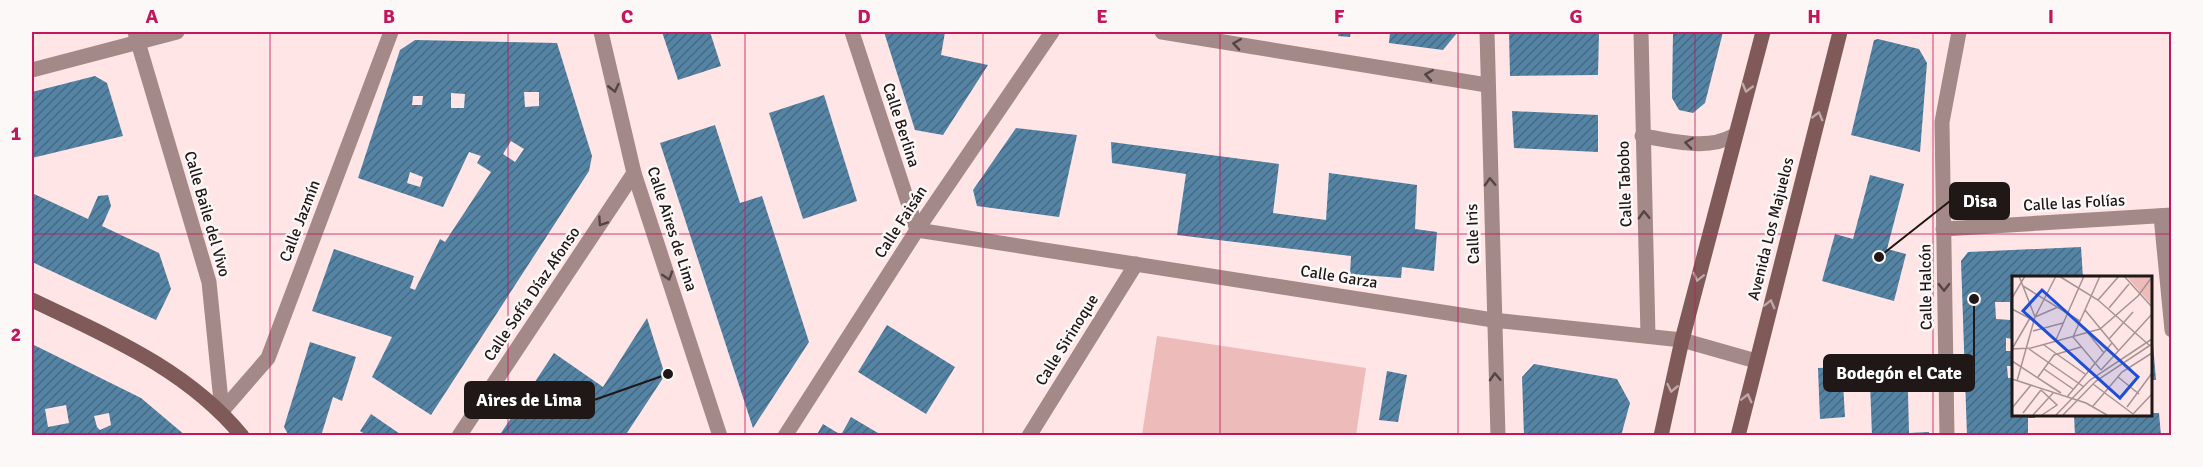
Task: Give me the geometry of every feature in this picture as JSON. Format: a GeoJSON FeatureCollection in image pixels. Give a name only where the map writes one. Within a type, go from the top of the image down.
{"type":"FeatureCollection","features":[{"type":"Feature","properties":{"kind":"street"},"geometry":{"type":"LineString","coordinates":[[32,70],[136,36],[177,32]]}},
{"type":"Feature","properties":{"kind":"street","name":"Calle Jazmín"},"geometry":{"type":"LineString","coordinates":[[222,411],[268,358],[391,32]]}},
{"type":"Feature","properties":{"kind":"street","name":"Calle Aires de Lima"},"geometry":{"type":"LineString","coordinates":[[601,32],[634,173],[720,435]]}},
{"type":"Feature","properties":{"kind":"street","name":"Calle Berlina"},"geometry":{"type":"LineString","coordinates":[[852,32],[917,230]]}},
{"type":"Feature","properties":{"kind":"street","name":"Calle Faisán"},"geometry":{"type":"LineString","coordinates":[[785,435],[917,230],[1052,32]]}},
{"type":"Feature","properties":{"kind":"street"},"geometry":{"type":"LineString","coordinates":[[1162,32],[1487,85]]}},
{"type":"Feature","properties":{"kind":"street","name":"Calle Iris"},"geometry":{"type":"LineString","coordinates":[[1487,32],[1493,320],[1498,435]]}},
{"type":"Feature","properties":{"kind":"street","name":"Calle Tabobo"},"geometry":{"type":"LineString","coordinates":[[1641,32],[1648,336]]}},
{"type":"Feature","properties":{"kind":"street"},"geometry":{"type":"LineString","coordinates":[[1661,435],[1682,340],[1763,32]]}},
{"type":"Feature","properties":{"kind":"street","name":"Avenida Los Majuelos"},"geometry":{"type":"LineString","coordinates":[[1738,435],[1840,32]]}},
{"type":"Feature","properties":{"kind":"street","name":"Calle Halcón"},"geometry":{"type":"LineString","coordinates":[[1947,435],[1942,122],[1956,32]]}},
{"type":"Feature","properties":{"kind":"street","name":"Calle Baile del Vivo"},"geometry":{"type":"LineString","coordinates":[[136,36],[209,282],[222,411]]}},
{"type":"Feature","properties":{"kind":"street"},"geometry":{"type":"LineString","coordinates":[[1642,136],[1700,144],[1719,144],[1734,136]]}},
{"type":"Feature","properties":{"kind":"street","name":"Calle Sofía Díaz Afonso"},"geometry":{"type":"LineString","coordinates":[[459,435],[634,173]]}},
{"type":"Feature","properties":{"kind":"street"},"geometry":{"type":"LineString","coordinates":[[2166,215],[2172,330]]}},
{"type":"Feature","properties":{"kind":"street","name":"Calle las Folías"},"geometry":{"type":"LineString","coordinates":[[1943,229],[2166,215]]}},
{"type":"Feature","properties":{"kind":"street","name":"Calle Garza"},"geometry":{"type":"LineString","coordinates":[[917,230],[1493,320],[1682,340],[1756,361]]}},
{"type":"Feature","properties":{"kind":"street","name":"Calle Sirinoque"},"geometry":{"type":"LineString","coordinates":[[1029,435],[1136,264]]}},
{"type":"Feature","properties":{"kind":"street"},"geometry":{"type":"LineString","coordinates":[[32,300],[149,356],[222,411],[242,435]]}},
{"type":"Feature","properties":{"kind":"shaded area"},"geometry":{"type":"Polygon","coordinates":[[[1157,336],[1366,368],[1356,435],[1142,435],[1157,336]]]}},
{"type":"Feature","properties":{"kind":"building"},"geometry":{"type":"Polygon","coordinates":[[[662,32],[710,32],[721,66],[678,80],[662,32]]]}},
{"type":"Feature","properties":{"kind":"building"},"geometry":{"type":"Polygon","coordinates":[[[884,32],[945,32],[941,55],[988,65],[943,135],[915,130],[884,32]]]}},
{"type":"Feature","properties":{"kind":"building"},"geometry":{"type":"Polygon","coordinates":[[[1339,32],[1351,32],[1350,37],[1338,36],[1339,32]]]}},
{"type":"Feature","properties":{"kind":"building"},"geometry":{"type":"Polygon","coordinates":[[[1390,32],[1457,33],[1443,50],[1389,43],[1390,32]]]}},
{"type":"Feature","properties":{"kind":"building"},"geometry":{"type":"Polygon","coordinates":[[[1509,32],[1599,32],[1598,75],[1510,76],[1509,32]]]}},
{"type":"Feature","properties":{"kind":"building"},"geometry":{"type":"Polygon","coordinates":[[[1673,32],[1723,32],[1705,103],[1693,113],[1679,110],[1672,98],[1673,32]]]}},
{"type":"Feature","properties":{"kind":"building"},"geometry":{"type":"Polygon","coordinates":[[[415,40],[557,43],[592,156],[589,171],[431,415],[372,377],[392,337],[312,311],[334,249],[414,276],[410,288],[415,290],[440,239],[445,242],[491,172],[477,163],[481,156],[469,152],[443,207],[358,178],[400,50],[415,40]],[[524,92],[525,107],[539,106],[539,92],[524,92]],[[451,93],[451,108],[464,108],[465,94],[451,93]],[[413,96],[412,105],[422,105],[423,96],[413,96]],[[511,141],[503,154],[515,162],[524,149],[511,141]],[[410,172],[407,183],[420,187],[423,177],[410,172]]]}},
{"type":"Feature","properties":{"kind":"building"},"geometry":{"type":"Polygon","coordinates":[[[1874,40],[1919,49],[1927,63],[1920,152],[1851,135],[1874,40]]]}},
{"type":"Feature","properties":{"kind":"building"},"geometry":{"type":"Polygon","coordinates":[[[95,76],[107,83],[123,136],[32,158],[32,92],[95,76]]]}},
{"type":"Feature","properties":{"kind":"building"},"geometry":{"type":"Polygon","coordinates":[[[824,95],[857,201],[803,219],[769,113],[824,95]]]}},
{"type":"Feature","properties":{"kind":"building"},"geometry":{"type":"Polygon","coordinates":[[[1512,111],[1598,115],[1598,152],[1514,148],[1512,111]]]}},
{"type":"Feature","properties":{"kind":"building"},"geometry":{"type":"Polygon","coordinates":[[[715,125],[740,203],[762,196],[809,342],[753,428],[660,143],[715,125]]]}},
{"type":"Feature","properties":{"kind":"building"},"geometry":{"type":"Polygon","coordinates":[[[1016,128],[1077,135],[1059,217],[977,206],[973,190],[1016,128]]]}},
{"type":"Feature","properties":{"kind":"building"},"geometry":{"type":"Polygon","coordinates":[[[1111,142],[1279,164],[1273,213],[1326,220],[1329,173],[1417,185],[1415,229],[1437,232],[1434,271],[1402,267],[1401,278],[1350,274],[1351,256],[1177,235],[1186,174],[1112,163],[1111,142]]]}},
{"type":"Feature","properties":{"kind":"building"},"geometry":{"type":"Polygon","coordinates":[[[1870,175],[1904,184],[1887,249],[1906,254],[1894,301],[1822,281],[1835,234],[1853,239],[1870,175]]]}},
{"type":"Feature","properties":{"kind":"building"},"geometry":{"type":"Polygon","coordinates":[[[32,193],[88,219],[98,196],[108,195],[111,206],[102,226],[159,253],[171,289],[156,320],[32,262],[32,193]]]}},
{"type":"Feature","properties":{"kind":"building"},"geometry":{"type":"Polygon","coordinates":[[[2081,247],[2083,276],[2012,276],[2012,339],[2006,338],[2006,351],[2012,351],[2012,366],[2007,366],[2008,378],[2012,378],[2012,416],[2035,416],[2035,418],[2028,418],[2028,436],[1967,436],[1961,261],[1968,252],[2081,247]],[[1995,302],[1996,319],[2010,320],[2010,302],[1995,302]]]}},
{"type":"Feature","properties":{"kind":"building"},"geometry":{"type":"Polygon","coordinates":[[[647,318],[665,375],[625,436],[499,436],[554,353],[603,387],[647,318]]]}},
{"type":"Feature","properties":{"kind":"building"},"geometry":{"type":"Polygon","coordinates":[[[887,325],[955,367],[926,414],[858,372],[887,325]]]}},
{"type":"Feature","properties":{"kind":"building"},"geometry":{"type":"Polygon","coordinates":[[[2152,332],[2156,380],[2152,380],[2152,332]]]}},
{"type":"Feature","properties":{"kind":"building"},"geometry":{"type":"Polygon","coordinates":[[[310,342],[356,357],[342,401],[333,397],[321,436],[289,436],[284,427],[310,342]]]}},
{"type":"Feature","properties":{"kind":"building"},"geometry":{"type":"Polygon","coordinates":[[[32,344],[141,398],[186,436],[32,436],[32,344]],[[66,405],[45,409],[48,427],[69,423],[66,405]],[[109,413],[94,416],[100,430],[111,425],[109,413]]]}},
{"type":"Feature","properties":{"kind":"building"},"geometry":{"type":"Polygon","coordinates":[[[1907,354],[1909,433],[1929,432],[1929,436],[1872,436],[1869,355],[1907,354]]]}},
{"type":"Feature","properties":{"kind":"building"},"geometry":{"type":"Polygon","coordinates":[[[1534,364],[1617,379],[1630,403],[1621,436],[1524,436],[1522,377],[1534,364]]]}},
{"type":"Feature","properties":{"kind":"building"},"geometry":{"type":"Polygon","coordinates":[[[1842,367],[1845,417],[1820,419],[1818,368],[1842,367]]]}},
{"type":"Feature","properties":{"kind":"building"},"geometry":{"type":"Polygon","coordinates":[[[1387,371],[1407,375],[1398,422],[1379,420],[1387,371]]]}},
{"type":"Feature","properties":{"kind":"building"},"geometry":{"type":"Polygon","coordinates":[[[2152,413],[2159,413],[2161,436],[2075,436],[2074,416],[2152,416],[2152,413]]]}},
{"type":"Feature","properties":{"kind":"building"},"geometry":{"type":"Polygon","coordinates":[[[371,414],[403,436],[368,436],[360,431],[371,414]]]}},
{"type":"Feature","properties":{"kind":"building"},"geometry":{"type":"Polygon","coordinates":[[[851,417],[883,436],[816,436],[823,424],[841,435],[851,417]]]}},
{"type":"Feature","properties":{"kind":"place","name":"Disa"},"geometry":{"type":"Point","coordinates":[1879,257]}},
{"type":"Feature","properties":{"kind":"place","name":"Bodegón el Cate"},"geometry":{"type":"Point","coordinates":[1974,299]}},
{"type":"Feature","properties":{"kind":"place","name":"Aires de Lima"},"geometry":{"type":"Point","coordinates":[668,374]}}]}
